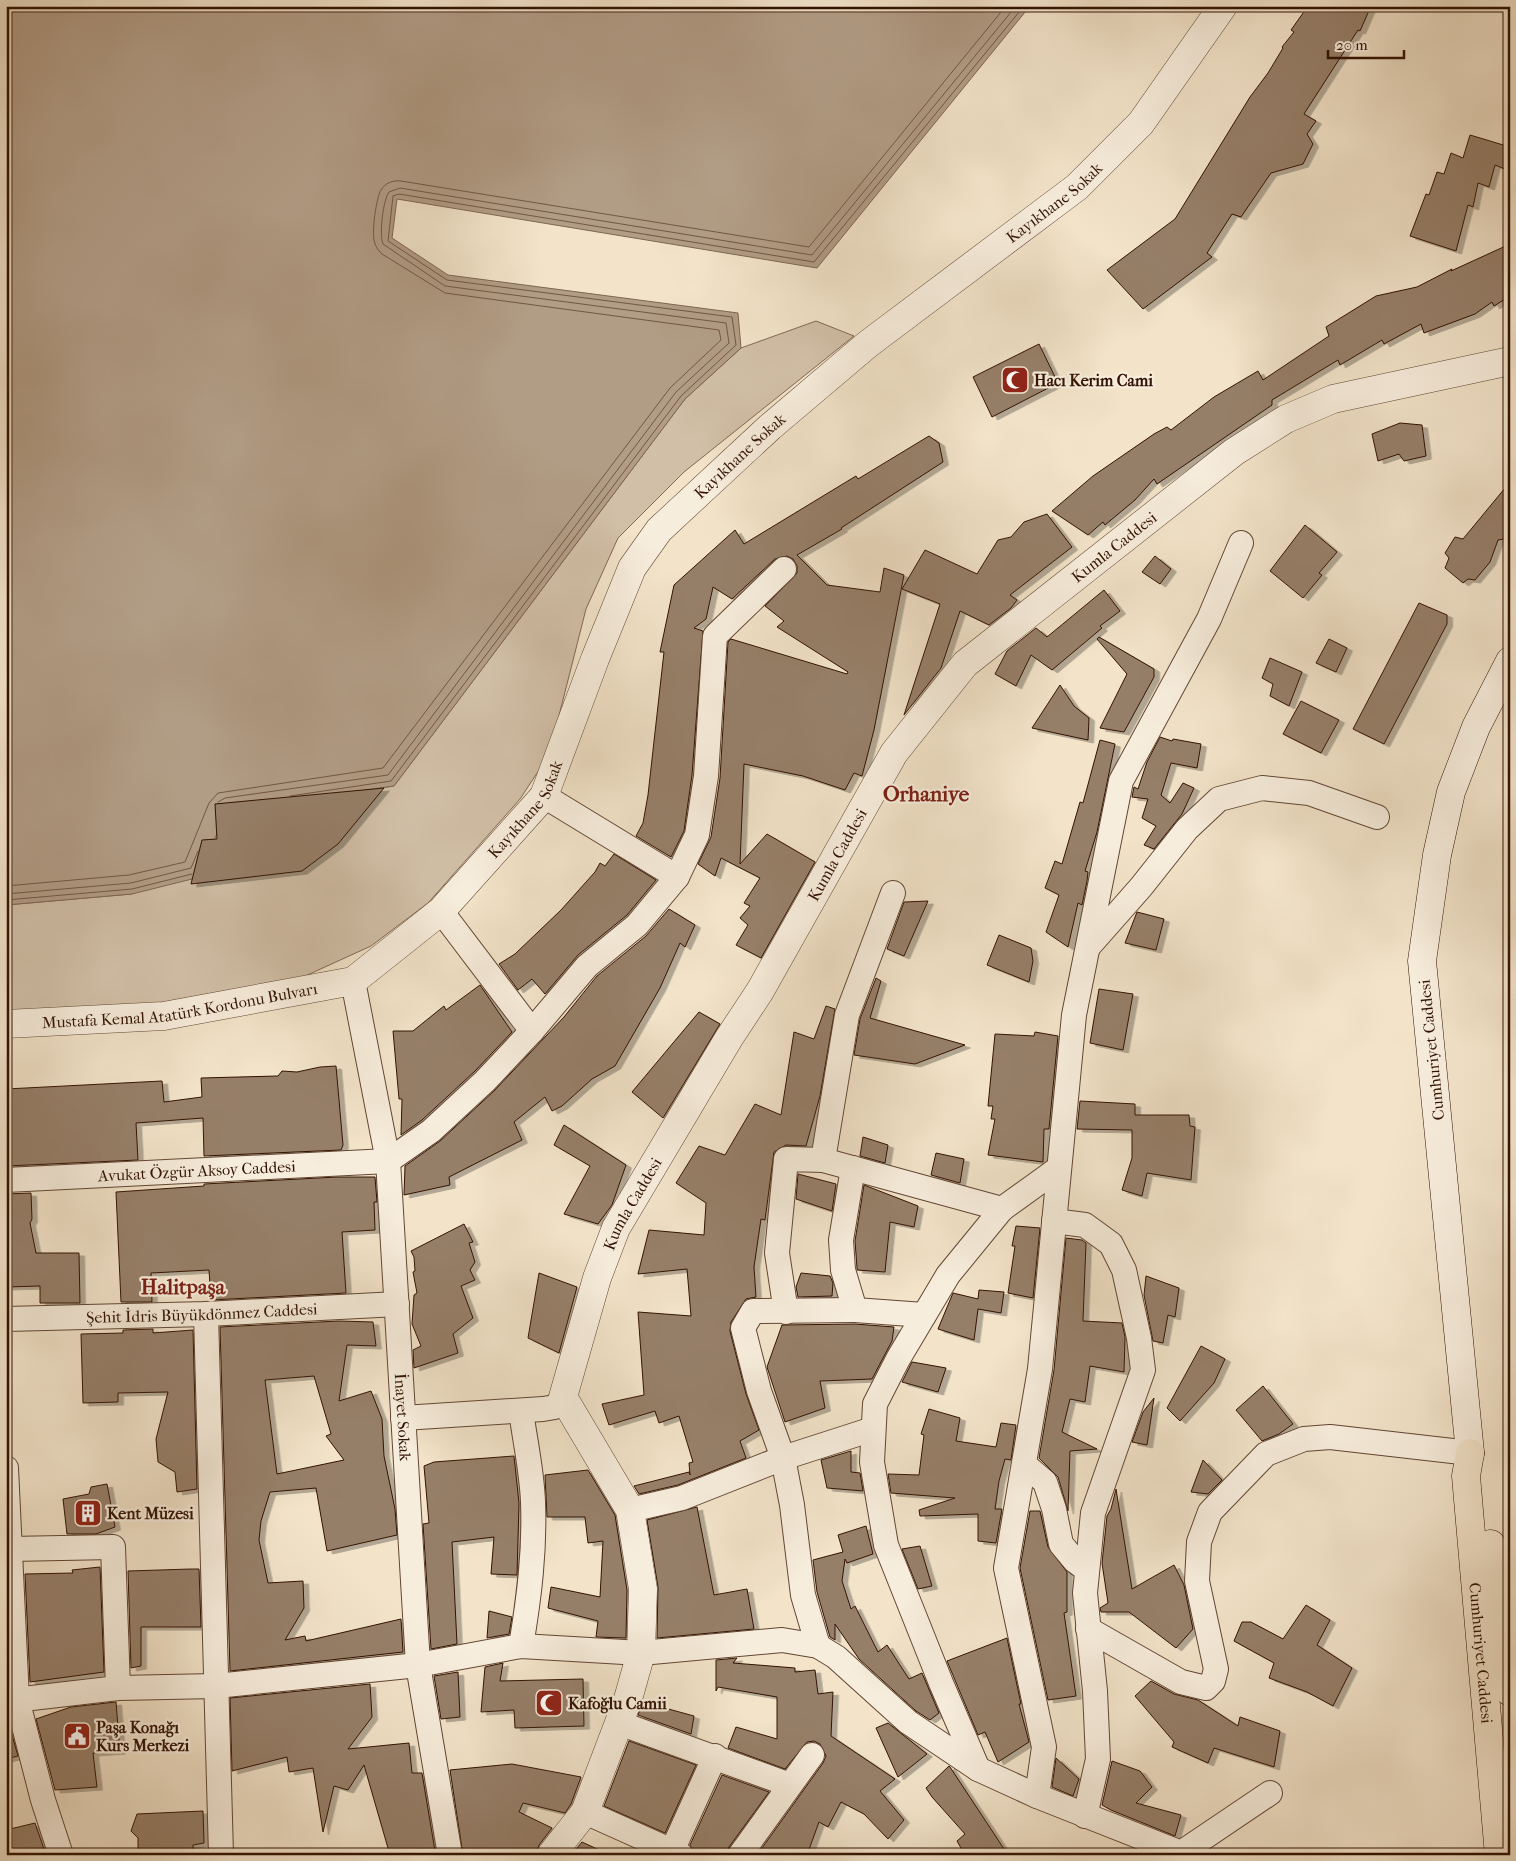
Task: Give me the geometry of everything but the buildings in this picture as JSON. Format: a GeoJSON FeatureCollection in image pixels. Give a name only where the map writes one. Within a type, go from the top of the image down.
{"type":"FeatureCollection","features":[{"type":"Feature","properties":{"kind":"main road","name":"Cumhuriyet Caddesi"},"geometry":{"type":"LineString","coordinates":[[1470,1453],[1482,1481],[1509,1678]]}},
{"type":"Feature","properties":{"kind":"main road","name":"Cumhuriyet Caddesi"},"geometry":{"type":"LineString","coordinates":[[1470,1453],[1466,1476],[1499,1855]]}},
{"type":"Feature","properties":{"kind":"street","name":"Kayıkhane Sokak"},"geometry":{"type":"LineString","coordinates":[[353,981],[441,911],[544,796],[595,659],[632,568],[659,530],[770,427],[868,344],[1077,187],[1142,123],[1223,6]]}},
{"type":"Feature","properties":{"kind":"street","name":"Kumla Caddesi"},"geometry":{"type":"LineString","coordinates":[[563,1397],[597,1278],[616,1228],[729,1038],[760,991],[894,753],[965,664],[1226,458],[1286,418],[1333,399],[1510,361]]}},
{"type":"Feature","properties":{"kind":"street"},"geometry":{"type":"LineString","coordinates":[[1037,1796],[1044,1747],[1006,1568],[1040,1369],[1074,1015],[1121,780],[1209,619],[1241,543]]}},
{"type":"Feature","properties":{"kind":"street"},"geometry":{"type":"LineString","coordinates":[[388,1161],[444,1118],[485,1081],[532,1031],[587,966],[637,925],[677,877],[697,835],[706,776],[715,636],[784,570]]}},
{"type":"Feature","properties":{"kind":"street","name":"Cumhuriyet Caddesi"},"geometry":{"type":"LineString","coordinates":[[1470,1453],[1422,961],[1437,854],[1451,792],[1476,727],[1510,661]]}},
{"type":"Feature","properties":{"kind":"street"},"geometry":{"type":"LineString","coordinates":[[1088,947],[1187,829],[1219,799],[1262,788],[1309,793],[1377,818]]}},
{"type":"Feature","properties":{"kind":"street"},"geometry":{"type":"LineString","coordinates":[[544,796],[677,877]]}},
{"type":"Feature","properties":{"kind":"street"},"geometry":{"type":"LineString","coordinates":[[823,1160],[847,1015],[893,893]]}},
{"type":"Feature","properties":{"kind":"street"},"geometry":{"type":"LineString","coordinates":[[441,911],[532,1031]]}},
{"type":"Feature","properties":{"kind":"street","name":"Mustafa Kemal Atatürk Kordonu Bulvarı"},"geometry":{"type":"LineString","coordinates":[[6,1024],[164,1016],[353,981]]}},
{"type":"Feature","properties":{"kind":"street","name":"İnayet Sokak"},"geometry":{"type":"LineString","coordinates":[[353,981],[388,1161],[418,1665],[450,1855]]}},
{"type":"Feature","properties":{"kind":"street"},"geometry":{"type":"LineString","coordinates":[[786,1312],[777,1253],[786,1159],[823,1160],[1002,1209]]}},
{"type":"Feature","properties":{"kind":"street","name":"Avukat Özgür Aksoy Caddesi"},"geometry":{"type":"LineString","coordinates":[[6,1180],[388,1161]]}},
{"type":"Feature","properties":{"kind":"street"},"geometry":{"type":"LineString","coordinates":[[853,1168],[841,1240],[843,1270],[855,1310]]}},
{"type":"Feature","properties":{"kind":"street"},"geometry":{"type":"LineString","coordinates":[[978,1770],[886,1545],[872,1462],[875,1404],[924,1314],[948,1276],[1002,1209],[1060,1168]]}},
{"type":"Feature","properties":{"kind":"street"},"geometry":{"type":"LineString","coordinates":[[1054,1221],[1085,1226],[1111,1244],[1124,1270],[1139,1338],[1143,1370],[1093,1513],[1085,1593],[1095,1691],[1098,1759],[1085,1816]]}},
{"type":"Feature","properties":{"kind":"street","name":"Şehit İdris Büyükdönmez Caddesi"},"geometry":{"type":"LineString","coordinates":[[6,1319],[206,1314],[397,1304]]}},
{"type":"Feature","properties":{"kind":"street"},"geometry":{"type":"LineString","coordinates":[[818,1646],[803,1595],[792,1505],[783,1458],[759,1391],[743,1328],[753,1311],[855,1310],[924,1314]]}},
{"type":"Feature","properties":{"kind":"street"},"geometry":{"type":"LineString","coordinates":[[206,1314],[221,1855]]}},
{"type":"Feature","properties":{"kind":"street"},"geometry":{"type":"LineString","coordinates":[[403,1418],[521,1411],[555,1407],[563,1397],[630,1510],[643,1589],[640,1653],[619,1723],[585,1812],[551,1855]]}},
{"type":"Feature","properties":{"kind":"street"},"geometry":{"type":"LineString","coordinates":[[521,1411],[533,1500],[533,1539],[529,1598],[521,1646]]}},
{"type":"Feature","properties":{"kind":"street"},"geometry":{"type":"LineString","coordinates":[[630,1510],[682,1498],[783,1458],[873,1430]]}},
{"type":"Feature","properties":{"kind":"street"},"geometry":{"type":"LineString","coordinates":[[1088,1630],[1182,1682],[1206,1688],[1213,1681],[1216,1669],[1197,1582],[1198,1542],[1210,1512],[1266,1454],[1304,1439],[1330,1437],[1470,1453]]}},
{"type":"Feature","properties":{"kind":"street"},"geometry":{"type":"LineString","coordinates":[[1024,1464],[1045,1482],[1054,1509],[1061,1544],[1075,1561],[1087,1570]]}},
{"type":"Feature","properties":{"kind":"street"},"geometry":{"type":"LineString","coordinates":[[6,1468],[10,1549],[12,1700],[42,1800],[61,1855]]}},
{"type":"Feature","properties":{"kind":"street"},"geometry":{"type":"LineString","coordinates":[[10,1549],[113,1547],[118,1688]]}},
{"type":"Feature","properties":{"kind":"street"},"geometry":{"type":"LineString","coordinates":[[12,1700],[118,1688],[216,1686],[418,1665],[521,1646],[640,1653],[782,1640],[818,1646],[836,1657],[908,1722],[978,1770],[1085,1816],[1181,1854],[1270,1793]]}},
{"type":"Feature","properties":{"kind":"street"},"geometry":{"type":"LineString","coordinates":[[619,1723],[790,1785]]}},
{"type":"Feature","properties":{"kind":"street"},"geometry":{"type":"LineString","coordinates":[[740,1855],[812,1755]]}},
{"type":"Feature","properties":{"kind":"street"},"geometry":{"type":"LineString","coordinates":[[585,1812],[677,1853],[714,1756]]}},
{"type":"Feature","properties":{"kind":"shaded area"},"geometry":{"type":"Polygon","coordinates":[[[816,321],[854,336],[684,472],[618,538],[586,609],[549,755],[520,799],[428,903],[371,946],[303,977],[148,1005],[6,1018],[6,905],[132,894],[226,810],[394,786],[685,399],[741,348],[816,321]]]}},
{"type":"Feature","properties":{"kind":"water"},"geometry":{"type":"Polygon","coordinates":[[[6,6],[1030,6],[817,268],[397,199],[392,238],[448,275],[738,313],[741,348],[685,399],[394,786],[226,810],[200,877],[132,894],[6,905],[6,6]]]}},
{"type":"Feature","properties":{"kind":"place","name":"Hacı Kerim Cami"},"geometry":{"type":"Point","coordinates":[1015,380]}},
{"type":"Feature","properties":{"kind":"place","name":"Kent Müzesi"},"geometry":{"type":"Point","coordinates":[88,1513]}},
{"type":"Feature","properties":{"kind":"place","name":"Kafoğlu Camii"},"geometry":{"type":"Point","coordinates":[549,1703]}},
{"type":"Feature","properties":{"kind":"place","name":"Paşa Konağı Kurs Merkezi"},"geometry":{"type":"Point","coordinates":[77,1736]}},
{"type":"Feature","properties":{"kind":"district","name":"Orhaniye"},"geometry":{"type":"Point","coordinates":[926,794]}},
{"type":"Feature","properties":{"kind":"district","name":"Halitpaşa"},"geometry":{"type":"Point","coordinates":[183,1287]}}]}
